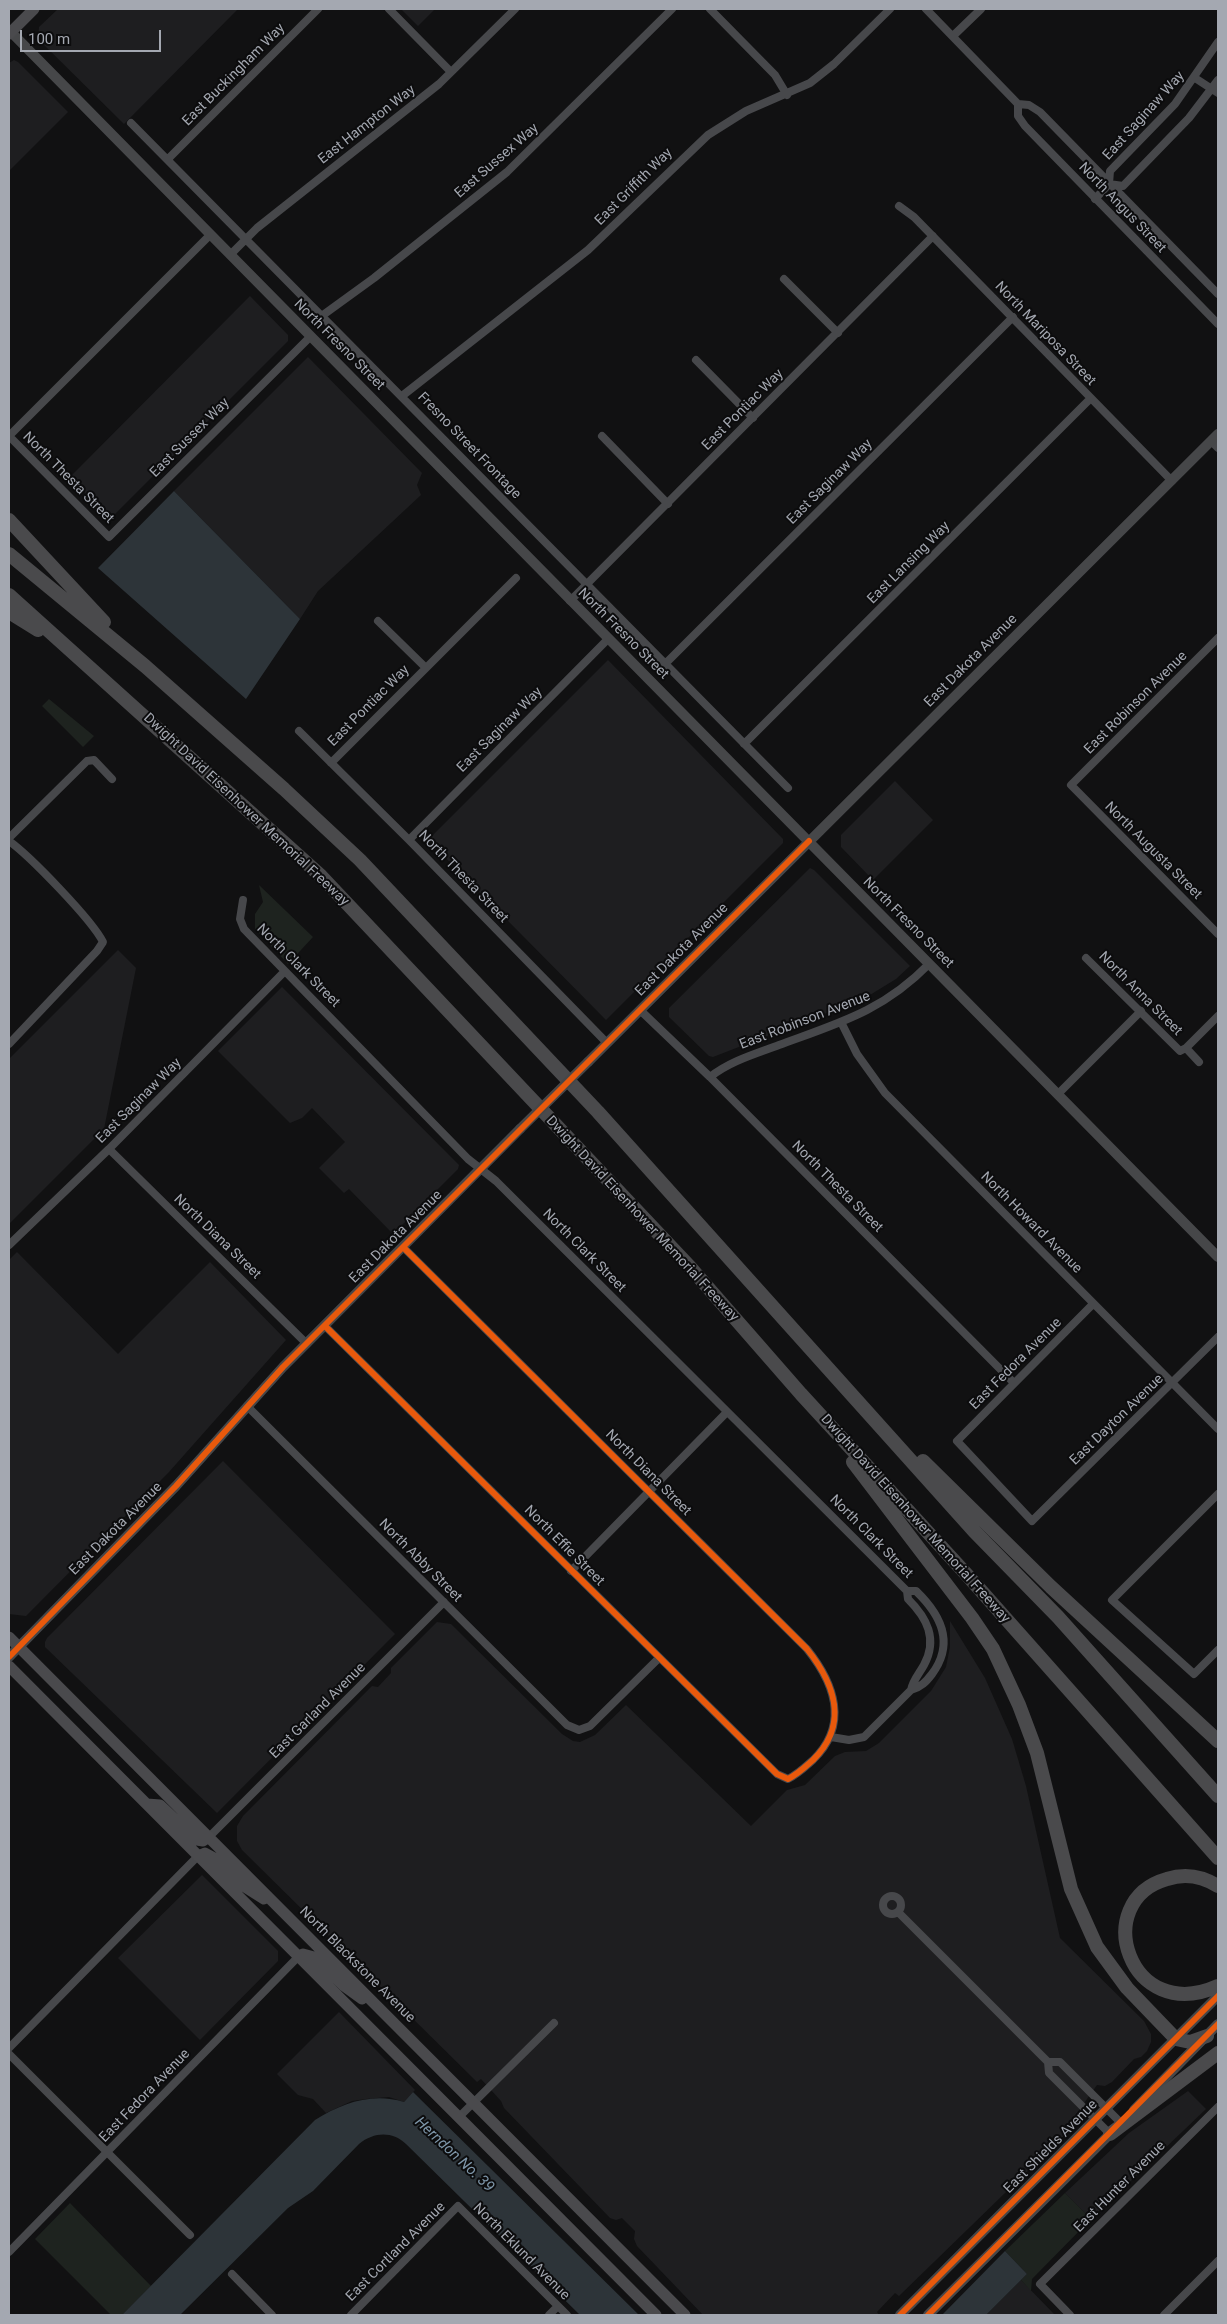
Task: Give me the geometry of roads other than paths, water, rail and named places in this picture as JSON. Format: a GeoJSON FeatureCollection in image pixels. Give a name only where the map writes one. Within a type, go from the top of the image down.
{"type":"FeatureCollection","features":[{"type":"Feature","properties":{"kind":"highway"},"geometry":{"type":"LineString","coordinates":[[9,520],[145,666]]}},
{"type":"Feature","properties":{"kind":"highway"},"geometry":{"type":"LineString","coordinates":[[9,554],[145,666],[284,789],[360,860],[598,1112],[974,1531],[1058,1617],[1218,1796]]}},
{"type":"Feature","properties":{"kind":"highway","name":"Dwight David Eisenhower Memorial Freeway"},"geometry":{"type":"LineString","coordinates":[[9,595],[321,876],[690,1267],[800,1394],[968,1576],[1218,1858]]}},
{"type":"Feature","properties":{"kind":"highway"},"geometry":{"type":"LineString","coordinates":[[9,612],[75,653]]}},
{"type":"Feature","properties":{"kind":"highway"},"geometry":{"type":"LineString","coordinates":[[832,1371],[1051,1587],[1218,1741]]}},
{"type":"Feature","properties":{"kind":"highway"},"geometry":{"type":"LineString","coordinates":[[800,1394],[972,1618],[992,1649],[1019,1705],[1037,1752],[1071,1889],[1097,1947],[1127,1988],[1176,2038],[1190,2042],[1207,2036]]}},
{"type":"Feature","properties":{"kind":"highway"},"geometry":{"type":"LineString","coordinates":[[1218,1886],[1195,1876],[1174,1877],[1156,1883],[1135,1902],[1130,1912],[1125,1934],[1126,1944],[1135,1968],[1142,1976],[1161,1989],[1182,1993],[1199,1993],[1218,1986]]}},
{"type":"Feature","properties":{"kind":"highway"},"geometry":{"type":"LineString","coordinates":[[1110,2134],[1218,2053]]}},
{"type":"Feature","properties":{"kind":"main road"},"geometry":{"type":"LineString","coordinates":[[9,32],[34,9]]}},
{"type":"Feature","properties":{"kind":"main road","name":"North Fresno Street"},"geometry":{"type":"LineString","coordinates":[[9,32],[1218,1257]]}},
{"type":"Feature","properties":{"kind":"main road","name":"East Dakota Avenue"},"geometry":{"type":"LineString","coordinates":[[9,1657],[167,1496],[247,1406],[480,1169],[808,841],[1172,481],[1216,441]]}},
{"type":"Feature","properties":{"kind":"main road","name":"North Blackstone Avenue"},"geometry":{"type":"LineString","coordinates":[[9,1637],[685,2315]]}},
{"type":"Feature","properties":{"kind":"main road"},"geometry":{"type":"LineString","coordinates":[[9,1666],[656,2315]]}},
{"type":"Feature","properties":{"kind":"main road"},"geometry":{"type":"LineString","coordinates":[[147,1804],[160,1805],[197,1840],[203,1841],[209,1837]]}},
{"type":"Feature","properties":{"kind":"main road"},"geometry":{"type":"LineString","coordinates":[[198,1856],[205,1853],[214,1857],[246,1887],[286,1914]]}},
{"type":"Feature","properties":{"kind":"main road"},"geometry":{"type":"LineString","coordinates":[[298,1957],[303,1954],[314,1957],[344,1986],[386,2015]]}},
{"type":"Feature","properties":{"kind":"main road","name":"East Shields Avenue"},"geometry":{"type":"LineString","coordinates":[[900,2315],[1218,1996]]}},
{"type":"Feature","properties":{"kind":"main road"},"geometry":{"type":"LineString","coordinates":[[928,2315],[1218,2024]]}},
{"type":"Feature","properties":{"kind":"street","name":"East Buckingham Way"},"geometry":{"type":"LineString","coordinates":[[168,159],[318,9]]}},
{"type":"Feature","properties":{"kind":"street"},"geometry":{"type":"LineString","coordinates":[[389,9],[451,72]]}},
{"type":"Feature","properties":{"kind":"street","name":"East Hampton Way"},"geometry":{"type":"LineString","coordinates":[[230,255],[247,238],[451,72],[515,9]]}},
{"type":"Feature","properties":{"kind":"street","name":"East Sussex Way"},"geometry":{"type":"LineString","coordinates":[[323,315],[374,278],[526,156],[672,9]]}},
{"type":"Feature","properties":{"kind":"street"},"geometry":{"type":"LineString","coordinates":[[710,9],[775,75],[787,96]]}},
{"type":"Feature","properties":{"kind":"street","name":"East Griffith Way"},"geometry":{"type":"LineString","coordinates":[[402,396],[588,250],[708,135],[746,111],[787,96],[810,84],[834,64],[890,9]]}},
{"type":"Feature","properties":{"kind":"street","name":"North Angus Street"},"geometry":{"type":"LineString","coordinates":[[926,9],[954,35],[1018,104],[1029,105],[1040,112],[1218,294]]}},
{"type":"Feature","properties":{"kind":"street"},"geometry":{"type":"LineString","coordinates":[[954,35],[980,9]]}},
{"type":"Feature","properties":{"kind":"street","name":"East Saginaw Way"},"geometry":{"type":"LineString","coordinates":[[1095,199],[1109,184],[1110,171],[1148,134],[1195,78],[1218,42]]}},
{"type":"Feature","properties":{"kind":"street"},"geometry":{"type":"LineString","coordinates":[[1195,78],[1215,91]]}},
{"type":"Feature","properties":{"kind":"street","name":"East Saginaw Way"},"geometry":{"type":"LineString","coordinates":[[1109,184],[1123,186],[1163,148],[1215,91],[1218,80]]}},
{"type":"Feature","properties":{"kind":"street","name":"North Angus Street"},"geometry":{"type":"LineString","coordinates":[[1018,104],[1018,116],[1025,126],[1218,324]]}},
{"type":"Feature","properties":{"kind":"street","name":"Fresno Street Frontage"},"geometry":{"type":"LineString","coordinates":[[131,123],[247,238],[788,788]]}},
{"type":"Feature","properties":{"kind":"street","name":"North Mariposa Street"},"geometry":{"type":"LineString","coordinates":[[899,206],[914,217],[933,236],[1172,481]]}},
{"type":"Feature","properties":{"kind":"street"},"geometry":{"type":"LineString","coordinates":[[9,436],[210,235]]}},
{"type":"Feature","properties":{"kind":"street","name":"East Pontiac Way"},"geometry":{"type":"LineString","coordinates":[[570,601],[933,236]]}},
{"type":"Feature","properties":{"kind":"street"},"geometry":{"type":"LineString","coordinates":[[784,279],[838,333]]}},
{"type":"Feature","properties":{"kind":"street","name":"East Saginaw Way"},"geometry":{"type":"LineString","coordinates":[[665,664],[1013,317]]}},
{"type":"Feature","properties":{"kind":"street","name":"East Sussex Way"},"geometry":{"type":"LineString","coordinates":[[109,537],[311,336]]}},
{"type":"Feature","properties":{"kind":"street"},"geometry":{"type":"LineString","coordinates":[[696,360],[753,418]]}},
{"type":"Feature","properties":{"kind":"street","name":"East Lansing Way"},"geometry":{"type":"LineString","coordinates":[[744,744],[1090,399]]}},
{"type":"Feature","properties":{"kind":"street","name":"North Thesta Street"},"geometry":{"type":"LineString","coordinates":[[9,436],[109,537]]}},
{"type":"Feature","properties":{"kind":"street"},"geometry":{"type":"LineString","coordinates":[[602,436],[668,504]]}},
{"type":"Feature","properties":{"kind":"street","name":"East Pontiac Way"},"geometry":{"type":"LineString","coordinates":[[331,763],[516,578]]}},
{"type":"Feature","properties":{"kind":"street","name":"East Pontiac Way"},"geometry":{"type":"LineString","coordinates":[[378,621],[425,667]]}},
{"type":"Feature","properties":{"kind":"street","name":"East Robinson Avenue"},"geometry":{"type":"LineString","coordinates":[[1070,785],[1218,638]]}},
{"type":"Feature","properties":{"kind":"street","name":"East Saginaw Way"},"geometry":{"type":"LineString","coordinates":[[409,840],[608,639]]}},
{"type":"Feature","properties":{"kind":"street","name":"North Thesta Street"},"geometry":{"type":"LineString","coordinates":[[299,732],[409,840],[607,1043]]}},
{"type":"Feature","properties":{"kind":"street"},"geometry":{"type":"LineString","coordinates":[[9,1044],[91,958],[103,942],[98,933],[59,890],[9,839],[87,761],[94,760],[112,779]]}},
{"type":"Feature","properties":{"kind":"street","name":"North Augusta Street"},"geometry":{"type":"LineString","coordinates":[[1070,785],[1218,934]]}},
{"type":"Feature","properties":{"kind":"street","name":"North Clark Street"},"geometry":{"type":"LineString","coordinates":[[243,900],[240,919],[244,929],[284,971],[468,1159],[496,1181],[907,1591],[908,1599],[924,1616],[930,1631],[930,1650],[924,1665],[913,1681],[911,1690]]}},
{"type":"Feature","properties":{"kind":"street","name":"North Anna Street"},"geometry":{"type":"LineString","coordinates":[[1086,958],[1180,1051],[1186,1048],[1199,1062]]}},
{"type":"Feature","properties":{"kind":"street","name":"East Robinson Avenue"},"geometry":{"type":"LineString","coordinates":[[710,1077],[733,1062],[841,1022],[880,1005],[901,991],[930,964]]}},
{"type":"Feature","properties":{"kind":"street","name":"East Saginaw Way"},"geometry":{"type":"LineString","coordinates":[[9,1245],[109,1149],[284,971]]}},
{"type":"Feature","properties":{"kind":"street","name":"North Thesta Street"},"geometry":{"type":"LineString","coordinates":[[640,1010],[710,1077],[1014,1382]]}},
{"type":"Feature","properties":{"kind":"street"},"geometry":{"type":"LineString","coordinates":[[1058,1094],[1140,1011]]}},
{"type":"Feature","properties":{"kind":"street"},"geometry":{"type":"LineString","coordinates":[[1186,1048],[1218,1016]]}},
{"type":"Feature","properties":{"kind":"street","name":"North Howard Avenue"},"geometry":{"type":"LineString","coordinates":[[841,1022],[857,1054],[885,1093],[1218,1429]]}},
{"type":"Feature","properties":{"kind":"street","name":"North Diana Street"},"geometry":{"type":"LineString","coordinates":[[109,1149],[307,1344]]}},
{"type":"Feature","properties":{"kind":"street","name":"North Diana Street"},"geometry":{"type":"LineString","coordinates":[[403,1247],[807,1649],[824,1675],[834,1706],[831,1737]]}},
{"type":"Feature","properties":{"kind":"street","name":"East Fedora Avenue"},"geometry":{"type":"LineString","coordinates":[[1032,1520],[957,1441],[1093,1304]]}},
{"type":"Feature","properties":{"kind":"street","name":"North Effie Street"},"geometry":{"type":"LineString","coordinates":[[325,1326],[776,1774],[788,1779],[798,1774],[824,1749],[831,1737]]}},
{"type":"Feature","properties":{"kind":"street","name":"East Dayton Avenue"},"geometry":{"type":"LineString","coordinates":[[1032,1520],[1173,1383],[1218,1336]]}},
{"type":"Feature","properties":{"kind":"street","name":"North Abby Street"},"geometry":{"type":"LineString","coordinates":[[247,1406],[567,1725],[579,1730],[590,1726],[659,1658]]}},
{"type":"Feature","properties":{"kind":"street"},"geometry":{"type":"LineString","coordinates":[[571,1571],[727,1412]]}},
{"type":"Feature","properties":{"kind":"street"},"geometry":{"type":"LineString","coordinates":[[1218,1494],[1112,1600],[1194,1674],[1218,1650]]}},
{"type":"Feature","properties":{"kind":"street","name":"North Clark Street"},"geometry":{"type":"LineString","coordinates":[[907,1591],[916,1591],[926,1601],[939,1624],[944,1640],[942,1657],[920,1687],[911,1690]]}},
{"type":"Feature","properties":{"kind":"street","name":"East Garland Avenue"},"geometry":{"type":"LineString","coordinates":[[209,1837],[444,1602]]}},
{"type":"Feature","properties":{"kind":"street"},"geometry":{"type":"LineString","coordinates":[[831,1737],[849,1740],[864,1737],[911,1690]]}},
{"type":"Feature","properties":{"kind":"street"},"geometry":{"type":"LineString","coordinates":[[9,2048],[198,1856]]}},
{"type":"Feature","properties":{"kind":"street"},"geometry":{"type":"LineString","coordinates":[[898,1912],[1048,2062],[1049,2073],[1110,2134]]}},
{"type":"Feature","properties":{"kind":"street","name":"East Fedora Avenue"},"geometry":{"type":"LineString","coordinates":[[9,2252],[298,1957]]}},
{"type":"Feature","properties":{"kind":"street"},"geometry":{"type":"LineString","coordinates":[[459,2117],[554,2023]]}},
{"type":"Feature","properties":{"kind":"street"},"geometry":{"type":"LineString","coordinates":[[9,2054],[190,2235]]}},
{"type":"Feature","properties":{"kind":"street"},"geometry":{"type":"LineString","coordinates":[[1048,2062],[1060,2062],[1121,2123]]}},
{"type":"Feature","properties":{"kind":"street","name":"East Hunter Avenue"},"geometry":{"type":"LineString","coordinates":[[1070,2315],[1040,2284],[1218,2107]]}},
{"type":"Feature","properties":{"kind":"street","name":"North Eklund Avenue"},"geometry":{"type":"LineString","coordinates":[[458,2206],[567,2315]]}},
{"type":"Feature","properties":{"kind":"street","name":"East Cortland Avenue"},"geometry":{"type":"LineString","coordinates":[[351,2315],[458,2206]]}},
{"type":"Feature","properties":{"kind":"street"},"geometry":{"type":"LineString","coordinates":[[1164,2315],[1218,2261]]}},
{"type":"Feature","properties":{"kind":"street"},"geometry":{"type":"LineString","coordinates":[[232,2274],[272,2315]]}},
{"type":"Feature","properties":{"kind":"street"},"geometry":{"type":"LineString","coordinates":[[549,2315],[558,2306]]}},
{"type":"Feature","properties":{"kind":"water"},"geometry":{"type":"Polygon","coordinates":[[[174,491],[300,619],[246,699],[98,568],[174,491]]]}},
{"type":"Feature","properties":{"kind":"water","name":"Herndon No. 39"},"geometry":{"type":"Polygon","coordinates":[[[413,2092],[639,2315],[580,2315],[406,2144],[389,2135],[377,2135],[359,2144],[313,2191],[288,2208],[180,2315],[122,2315],[315,2120],[347,2104],[358,2101],[380,2098],[404,2102],[413,2092]]]}},
{"type":"Feature","properties":{"kind":"water"},"geometry":{"type":"Polygon","coordinates":[[[1005,2251],[1027,2274],[986,2315],[942,2315],[1005,2251]]]}}]}
